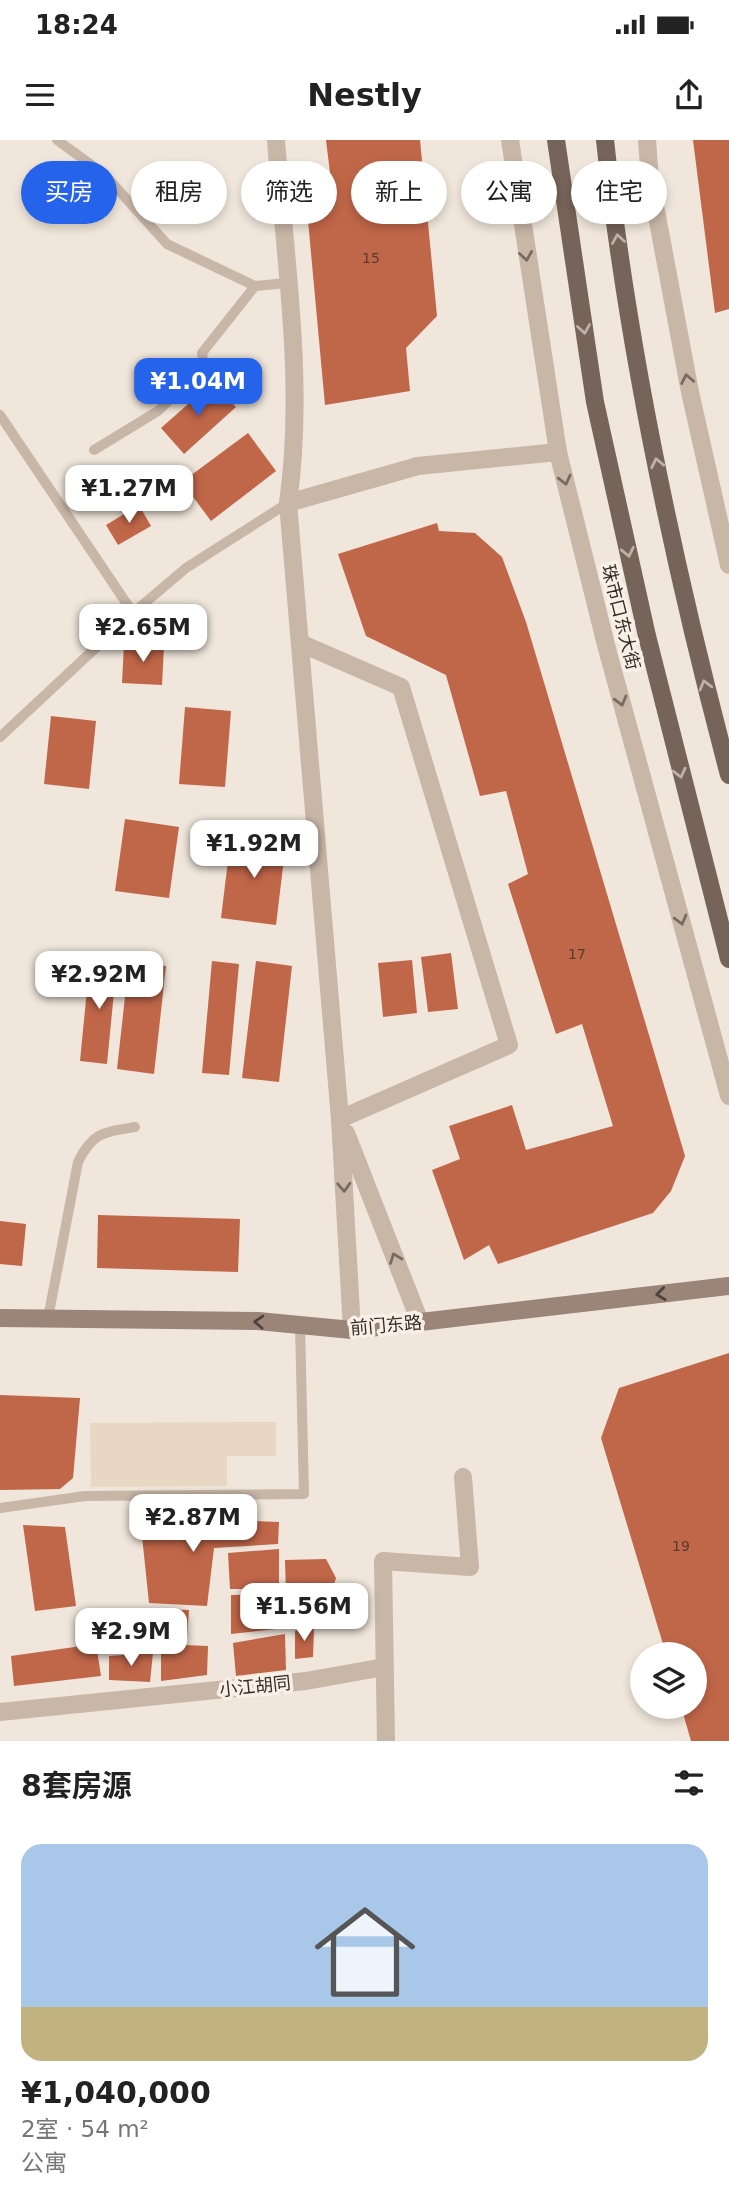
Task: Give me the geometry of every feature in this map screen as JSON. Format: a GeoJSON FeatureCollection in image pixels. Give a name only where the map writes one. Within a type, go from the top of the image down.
{"type":"FeatureCollection","features":[{"type":"Feature","properties":{"kind":"main road","name":"珠市口东大街"},"geometry":{"type":"LineString","coordinates":[[556,140],[595,402],[650,649],[729,959]]}},
{"type":"Feature","properties":{"kind":"main road"},"geometry":{"type":"LineString","coordinates":[[605,140],[643,398],[690,628],[729,775]]}},
{"type":"Feature","properties":{"kind":"main road","name":"前门东路"},"geometry":{"type":"LineString","coordinates":[[0,1318],[258,1321],[352,1330],[729,1286]]}},
{"type":"Feature","properties":{"kind":"street"},"geometry":{"type":"LineString","coordinates":[[276,140],[297,400],[296,447],[288,503],[340,1119],[352,1330]]}},
{"type":"Feature","properties":{"kind":"street","name":"珠市口东大街"},"geometry":{"type":"LineString","coordinates":[[510,140],[558,452],[606,645],[729,1096]]}},
{"type":"Feature","properties":{"kind":"street"},"geometry":{"type":"LineString","coordinates":[[647,140],[650,179],[690,392],[724,528],[729,565]]}},
{"type":"Feature","properties":{"kind":"street"},"geometry":{"type":"LineString","coordinates":[[288,503],[418,466],[558,452]]}},
{"type":"Feature","properties":{"kind":"street"},"geometry":{"type":"LineString","coordinates":[[300,643],[401,687],[509,1045],[340,1119]]}},
{"type":"Feature","properties":{"kind":"street"},"geometry":{"type":"LineString","coordinates":[[340,1119],[420,1322]]}},
{"type":"Feature","properties":{"kind":"street"},"geometry":{"type":"LineString","coordinates":[[386,1741],[383,1561],[470,1567],[463,1477]]}},
{"type":"Feature","properties":{"kind":"street","name":"小江胡同"},"geometry":{"type":"LineString","coordinates":[[0,1712],[306,1681],[384,1667]]}},
{"type":"Feature","properties":{"kind":"lane"},"geometry":{"type":"LineString","coordinates":[[57,140],[104,174],[167,244],[255,286],[287,283]]}},
{"type":"Feature","properties":{"kind":"lane"},"geometry":{"type":"LineString","coordinates":[[94,450],[158,411],[204,368],[202,353],[255,286]]}},
{"type":"Feature","properties":{"kind":"lane"},"geometry":{"type":"LineString","coordinates":[[0,415],[133,613]]}},
{"type":"Feature","properties":{"kind":"lane"},"geometry":{"type":"LineString","coordinates":[[0,737],[133,613],[186,568],[288,503]]}},
{"type":"Feature","properties":{"kind":"lane"},"geometry":{"type":"LineString","coordinates":[[48,1318],[78,1162],[88,1142],[105,1132],[135,1127]]}},
{"type":"Feature","properties":{"kind":"lane"},"geometry":{"type":"LineString","coordinates":[[0,1508],[85,1496],[304,1494],[300,1325]]}},
{"type":"Feature","properties":{"kind":"shaded area"},"geometry":{"type":"Polygon","coordinates":[[[276,1422],[276,1456],[227,1456],[227,1486],[91,1487],[90,1423],[276,1422]]]}},
{"type":"Feature","properties":{"kind":"building"},"geometry":{"type":"Polygon","coordinates":[[[326,140],[420,140],[422,161],[351,161],[351,224],[428,224],[437,316],[406,348],[410,391],[325,405],[308,224],[337,224],[337,161],[329,161],[326,140]]]}},
{"type":"Feature","properties":{"kind":"building"},"geometry":{"type":"Polygon","coordinates":[[[693,140],[729,140],[729,309],[715,313],[693,140]]]}},
{"type":"Feature","properties":{"kind":"building"},"geometry":{"type":"Polygon","coordinates":[[[213,382],[236,407],[184,454],[161,428],[213,382]]]}},
{"type":"Feature","properties":{"kind":"building"},"geometry":{"type":"Polygon","coordinates":[[[248,433],[276,471],[211,521],[182,482],[248,433]]]}},
{"type":"Feature","properties":{"kind":"building"},"geometry":{"type":"Polygon","coordinates":[[[139,505],[151,526],[118,545],[106,525],[139,505]]]}},
{"type":"Feature","properties":{"kind":"building"},"geometry":{"type":"Polygon","coordinates":[[[437,523],[439,531],[475,533],[502,557],[526,622],[685,1156],[671,1191],[653,1213],[498,1264],[489,1245],[464,1260],[432,1170],[460,1159],[449,1126],[512,1105],[526,1150],[613,1126],[582,1024],[556,1034],[508,884],[528,874],[506,791],[480,796],[446,675],[366,636],[338,554],[437,523]]]}},
{"type":"Feature","properties":{"kind":"building"},"geometry":{"type":"Polygon","coordinates":[[[124,644],[164,646],[162,685],[122,683],[124,644]]]}},
{"type":"Feature","properties":{"kind":"building"},"geometry":{"type":"Polygon","coordinates":[[[185,707],[231,711],[225,787],[179,784],[185,707]]]}},
{"type":"Feature","properties":{"kind":"building"},"geometry":{"type":"Polygon","coordinates":[[[51,716],[96,721],[89,789],[44,784],[51,716]]]}},
{"type":"Feature","properties":{"kind":"building"},"geometry":{"type":"Polygon","coordinates":[[[125,819],[179,827],[169,898],[115,891],[125,819]]]}},
{"type":"Feature","properties":{"kind":"building"},"geometry":{"type":"Polygon","coordinates":[[[231,836],[286,842],[276,925],[221,918],[231,836]]]}},
{"type":"Feature","properties":{"kind":"building"},"geometry":{"type":"Polygon","coordinates":[[[451,953],[458,1009],[428,1012],[421,957],[451,953]]]}},
{"type":"Feature","properties":{"kind":"building"},"geometry":{"type":"Polygon","coordinates":[[[90,959],[117,961],[107,1064],[80,1061],[90,959]]]}},
{"type":"Feature","properties":{"kind":"building"},"geometry":{"type":"Polygon","coordinates":[[[412,960],[417,1013],[383,1017],[378,963],[412,960]]]}},
{"type":"Feature","properties":{"kind":"building"},"geometry":{"type":"Polygon","coordinates":[[[129,961],[166,966],[154,1074],[117,1069],[129,961]]]}},
{"type":"Feature","properties":{"kind":"building"},"geometry":{"type":"Polygon","coordinates":[[[212,961],[239,964],[229,1075],[202,1073],[212,961]]]}},
{"type":"Feature","properties":{"kind":"building"},"geometry":{"type":"Polygon","coordinates":[[[256,961],[292,966],[279,1082],[242,1078],[256,961]]]}},
{"type":"Feature","properties":{"kind":"building"},"geometry":{"type":"Polygon","coordinates":[[[98,1215],[240,1219],[238,1272],[97,1268],[98,1215]]]}},
{"type":"Feature","properties":{"kind":"building"},"geometry":{"type":"Polygon","coordinates":[[[0,1221],[26,1224],[22,1266],[0,1264],[0,1221]]]}},
{"type":"Feature","properties":{"kind":"building"},"geometry":{"type":"Polygon","coordinates":[[[729,1353],[729,1741],[691,1741],[685,1719],[707,1719],[707,1642],[662,1642],[601,1438],[619,1388],[729,1353]]]}},
{"type":"Feature","properties":{"kind":"building"},"geometry":{"type":"Polygon","coordinates":[[[0,1395],[80,1398],[73,1478],[60,1489],[0,1490],[0,1395]]]}},
{"type":"Feature","properties":{"kind":"building"},"geometry":{"type":"Polygon","coordinates":[[[140,1517],[279,1522],[278,1544],[214,1548],[207,1606],[149,1603],[140,1517]]]}},
{"type":"Feature","properties":{"kind":"building"},"geometry":{"type":"Polygon","coordinates":[[[23,1525],[65,1527],[76,1606],[35,1611],[23,1525]]]}},
{"type":"Feature","properties":{"kind":"building"},"geometry":{"type":"Polygon","coordinates":[[[279,1549],[279,1589],[230,1589],[228,1553],[279,1549]]]}},
{"type":"Feature","properties":{"kind":"building"},"geometry":{"type":"Polygon","coordinates":[[[326,1559],[336,1578],[331,1594],[308,1594],[342,1596],[342,1617],[290,1627],[295,1610],[286,1594],[285,1560],[326,1559]]]}},
{"type":"Feature","properties":{"kind":"building"},"geometry":{"type":"Polygon","coordinates":[[[279,1594],[284,1628],[231,1634],[231,1595],[279,1594]]]}},
{"type":"Feature","properties":{"kind":"building"},"geometry":{"type":"Polygon","coordinates":[[[153,1609],[189,1610],[187,1639],[150,1637],[153,1609]]]}},
{"type":"Feature","properties":{"kind":"building"},"geometry":{"type":"Polygon","coordinates":[[[314,1627],[313,1657],[295,1659],[295,1631],[314,1627]]]}},
{"type":"Feature","properties":{"kind":"building"},"geometry":{"type":"Polygon","coordinates":[[[285,1634],[286,1670],[236,1676],[233,1643],[285,1634]]]}},
{"type":"Feature","properties":{"kind":"building"},"geometry":{"type":"Polygon","coordinates":[[[96,1644],[101,1676],[14,1686],[11,1656],[96,1644]]]}},
{"type":"Feature","properties":{"kind":"building"},"geometry":{"type":"Polygon","coordinates":[[[161,1644],[208,1646],[207,1675],[161,1681],[161,1644]]]}},
{"type":"Feature","properties":{"kind":"building"},"geometry":{"type":"Polygon","coordinates":[[[153,1653],[150,1682],[109,1680],[109,1656],[153,1653]]]}}]}
